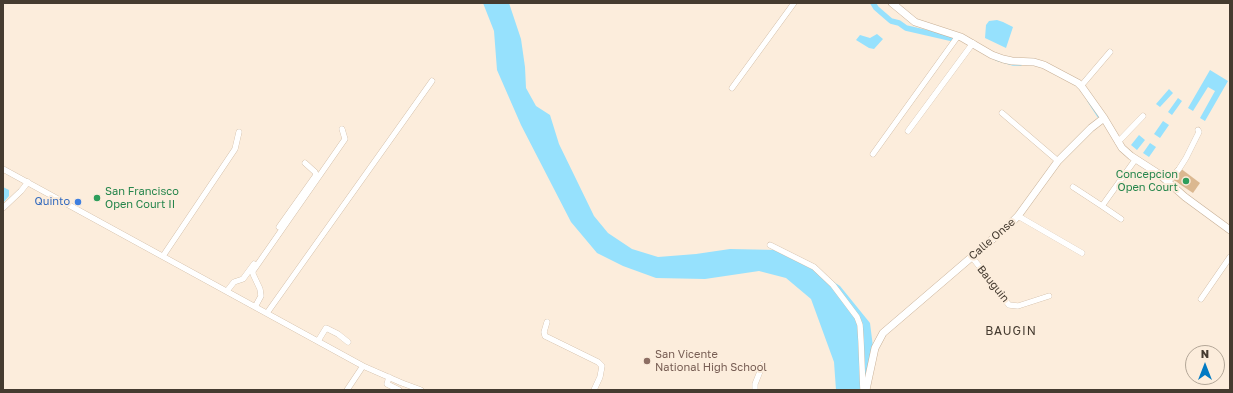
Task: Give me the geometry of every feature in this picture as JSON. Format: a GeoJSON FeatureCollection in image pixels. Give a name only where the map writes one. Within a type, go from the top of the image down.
{"type":"FeatureCollection","features":[{"type":"Feature","properties":{"kind":"street"},"geometry":{"type":"LineString","coordinates":[[732,88],[794,3]]}},
{"type":"Feature","properties":{"kind":"street"},"geometry":{"type":"LineString","coordinates":[[892,3],[915,22],[958,36],[992,55],[1003,59],[1034,62],[1044,65],[1081,86],[1122,148],[1134,161],[1158,173],[1185,197],[1230,230]]}},
{"type":"Feature","properties":{"kind":"street"},"geometry":{"type":"LineString","coordinates":[[873,154],[958,36]]}},
{"type":"Feature","properties":{"kind":"street"},"geometry":{"type":"LineString","coordinates":[[908,131],[973,44]]}},
{"type":"Feature","properties":{"kind":"street"},"geometry":{"type":"LineString","coordinates":[[1081,86],[1110,52]]}},
{"type":"Feature","properties":{"kind":"street"},"geometry":{"type":"LineString","coordinates":[[267,313],[432,81]]}},
{"type":"Feature","properties":{"kind":"street"},"geometry":{"type":"LineString","coordinates":[[1002,113],[1058,161]]}},
{"type":"Feature","properties":{"kind":"street"},"geometry":{"type":"LineString","coordinates":[[1118,142],[1143,116]]}},
{"type":"Feature","properties":{"kind":"street","name":"Calle Onse"},"geometry":{"type":"LineString","coordinates":[[866,390],[874,352],[883,333],[998,236],[1018,216],[1058,161],[1102,119]]}},
{"type":"Feature","properties":{"kind":"street"},"geometry":{"type":"LineString","coordinates":[[255,307],[261,296],[260,289],[253,274],[254,271],[345,139],[342,129]]}},
{"type":"Feature","properties":{"kind":"street"},"geometry":{"type":"LineString","coordinates":[[1168,182],[1186,158],[1199,132],[1198,130]]}},
{"type":"Feature","properties":{"kind":"street"},"geometry":{"type":"LineString","coordinates":[[163,256],[235,149],[239,132]]}},
{"type":"Feature","properties":{"kind":"street"},"geometry":{"type":"LineString","coordinates":[[1102,206],[1134,161]]}},
{"type":"Feature","properties":{"kind":"street"},"geometry":{"type":"LineString","coordinates":[[227,292],[234,282],[243,279],[316,175],[315,172],[305,163]]}},
{"type":"Feature","properties":{"kind":"street"},"geometry":{"type":"LineString","coordinates":[[3,169],[363,366],[421,390]]}},
{"type":"Feature","properties":{"kind":"street"},"geometry":{"type":"LineString","coordinates":[[3,208],[28,182]]}},
{"type":"Feature","properties":{"kind":"street"},"geometry":{"type":"LineString","coordinates":[[1073,187],[1121,218]]}},
{"type":"Feature","properties":{"kind":"street"},"geometry":{"type":"LineString","coordinates":[[1018,216],[1082,253]]}},
{"type":"Feature","properties":{"kind":"street"},"geometry":{"type":"LineString","coordinates":[[770,245],[814,267],[833,285],[857,317],[860,325],[863,390]]}},
{"type":"Feature","properties":{"kind":"street","name":"Bauguin"},"geometry":{"type":"LineString","coordinates":[[972,257],[1009,305],[1018,306],[1049,296]]}},
{"type":"Feature","properties":{"kind":"street"},"geometry":{"type":"LineString","coordinates":[[1201,299],[1230,257]]}},
{"type":"Feature","properties":{"kind":"street"},"geometry":{"type":"LineString","coordinates":[[547,322],[544,332],[545,336],[598,362],[602,366],[600,377],[594,390]]}},
{"type":"Feature","properties":{"kind":"street"},"geometry":{"type":"LineString","coordinates":[[318,341],[326,328],[338,334],[348,342]]}},
{"type":"Feature","properties":{"kind":"street"},"geometry":{"type":"LineString","coordinates":[[754,390],[763,364]]}},
{"type":"Feature","properties":{"kind":"street"},"geometry":{"type":"LineString","coordinates":[[346,390],[363,366]]}},
{"type":"Feature","properties":{"kind":"street"},"geometry":{"type":"LineString","coordinates":[[389,377],[387,384],[399,390]]}},
{"type":"Feature","properties":{"kind":"shaded area","name":"Concepcion Open Court"},"geometry":{"type":"Polygon","coordinates":[[[1180,168],[1200,183],[1193,193],[1172,179],[1180,168]]]}},
{"type":"Feature","properties":{"kind":"water"},"geometry":{"type":"Polygon","coordinates":[[[483,3],[509,3],[521,39],[526,88],[536,106],[550,115],[559,144],[594,216],[608,233],[632,249],[658,257],[696,254],[730,249],[778,250],[803,262],[840,286],[870,323],[873,347],[864,390],[836,390],[834,362],[811,299],[786,278],[759,271],[705,279],[656,278],[623,266],[597,253],[571,222],[521,125],[497,70],[494,31],[483,3]]]}},
{"type":"Feature","properties":{"kind":"water"},"geometry":{"type":"Polygon","coordinates":[[[997,20],[1013,27],[1006,48],[985,38],[986,25],[989,21],[997,20]]]}},
{"type":"Feature","properties":{"kind":"water"},"geometry":{"type":"Polygon","coordinates":[[[877,34],[883,39],[874,49],[869,48],[856,40],[860,35],[870,38],[877,34]]]}},
{"type":"Feature","properties":{"kind":"water"},"geometry":{"type":"Polygon","coordinates":[[[1210,70],[1228,81],[1205,121],[1200,118],[1215,91],[1208,87],[1193,111],[1188,108],[1210,70]]]}},
{"type":"Feature","properties":{"kind":"water"},"geometry":{"type":"Polygon","coordinates":[[[1169,89],[1173,93],[1160,107],[1156,104],[1169,89]]]}},
{"type":"Feature","properties":{"kind":"water"},"geometry":{"type":"Polygon","coordinates":[[[1178,98],[1182,101],[1172,115],[1168,112],[1178,98]]]}},
{"type":"Feature","properties":{"kind":"water"},"geometry":{"type":"Polygon","coordinates":[[[1163,121],[1169,125],[1160,138],[1154,134],[1163,121]]]}},
{"type":"Feature","properties":{"kind":"water"},"geometry":{"type":"Polygon","coordinates":[[[1139,135],[1145,140],[1137,150],[1131,145],[1139,135]]]}},
{"type":"Feature","properties":{"kind":"water"},"geometry":{"type":"Polygon","coordinates":[[[1150,143],[1156,147],[1149,157],[1143,153],[1150,143]]]}},
{"type":"Feature","properties":{"kind":"water"},"geometry":{"type":"Polygon","coordinates":[[[3,187],[9,190],[9,196],[3,203],[3,187]]]}},
{"type":"Feature","properties":{"kind":"waterway"},"geometry":{"type":"LineString","coordinates":[[873,3],[876,8],[891,21],[899,23],[906,28],[954,39]]}},
{"type":"Feature","properties":{"kind":"waterway"},"geometry":{"type":"LineString","coordinates":[[996,60],[1013,65],[1021,65]]}},
{"type":"Feature","properties":{"kind":"waterway"},"geometry":{"type":"LineString","coordinates":[[1088,101],[1099,118]]}},
{"type":"Feature","properties":{"kind":"place","name":"Concepcion Open Court"},"geometry":{"type":"Point","coordinates":[1186,181]}},
{"type":"Feature","properties":{"kind":"place","name":"San Francisco Open Court II"},"geometry":{"type":"Point","coordinates":[97,198]}},
{"type":"Feature","properties":{"kind":"place","name":"Quinto"},"geometry":{"type":"Point","coordinates":[78,202]}},
{"type":"Feature","properties":{"kind":"place","name":"San Vicente National High School"},"geometry":{"type":"Point","coordinates":[647,361]}},
{"type":"Feature","properties":{"kind":"district","name":"BAUGIN"},"geometry":{"type":"Point","coordinates":[1011,331]}}]}
